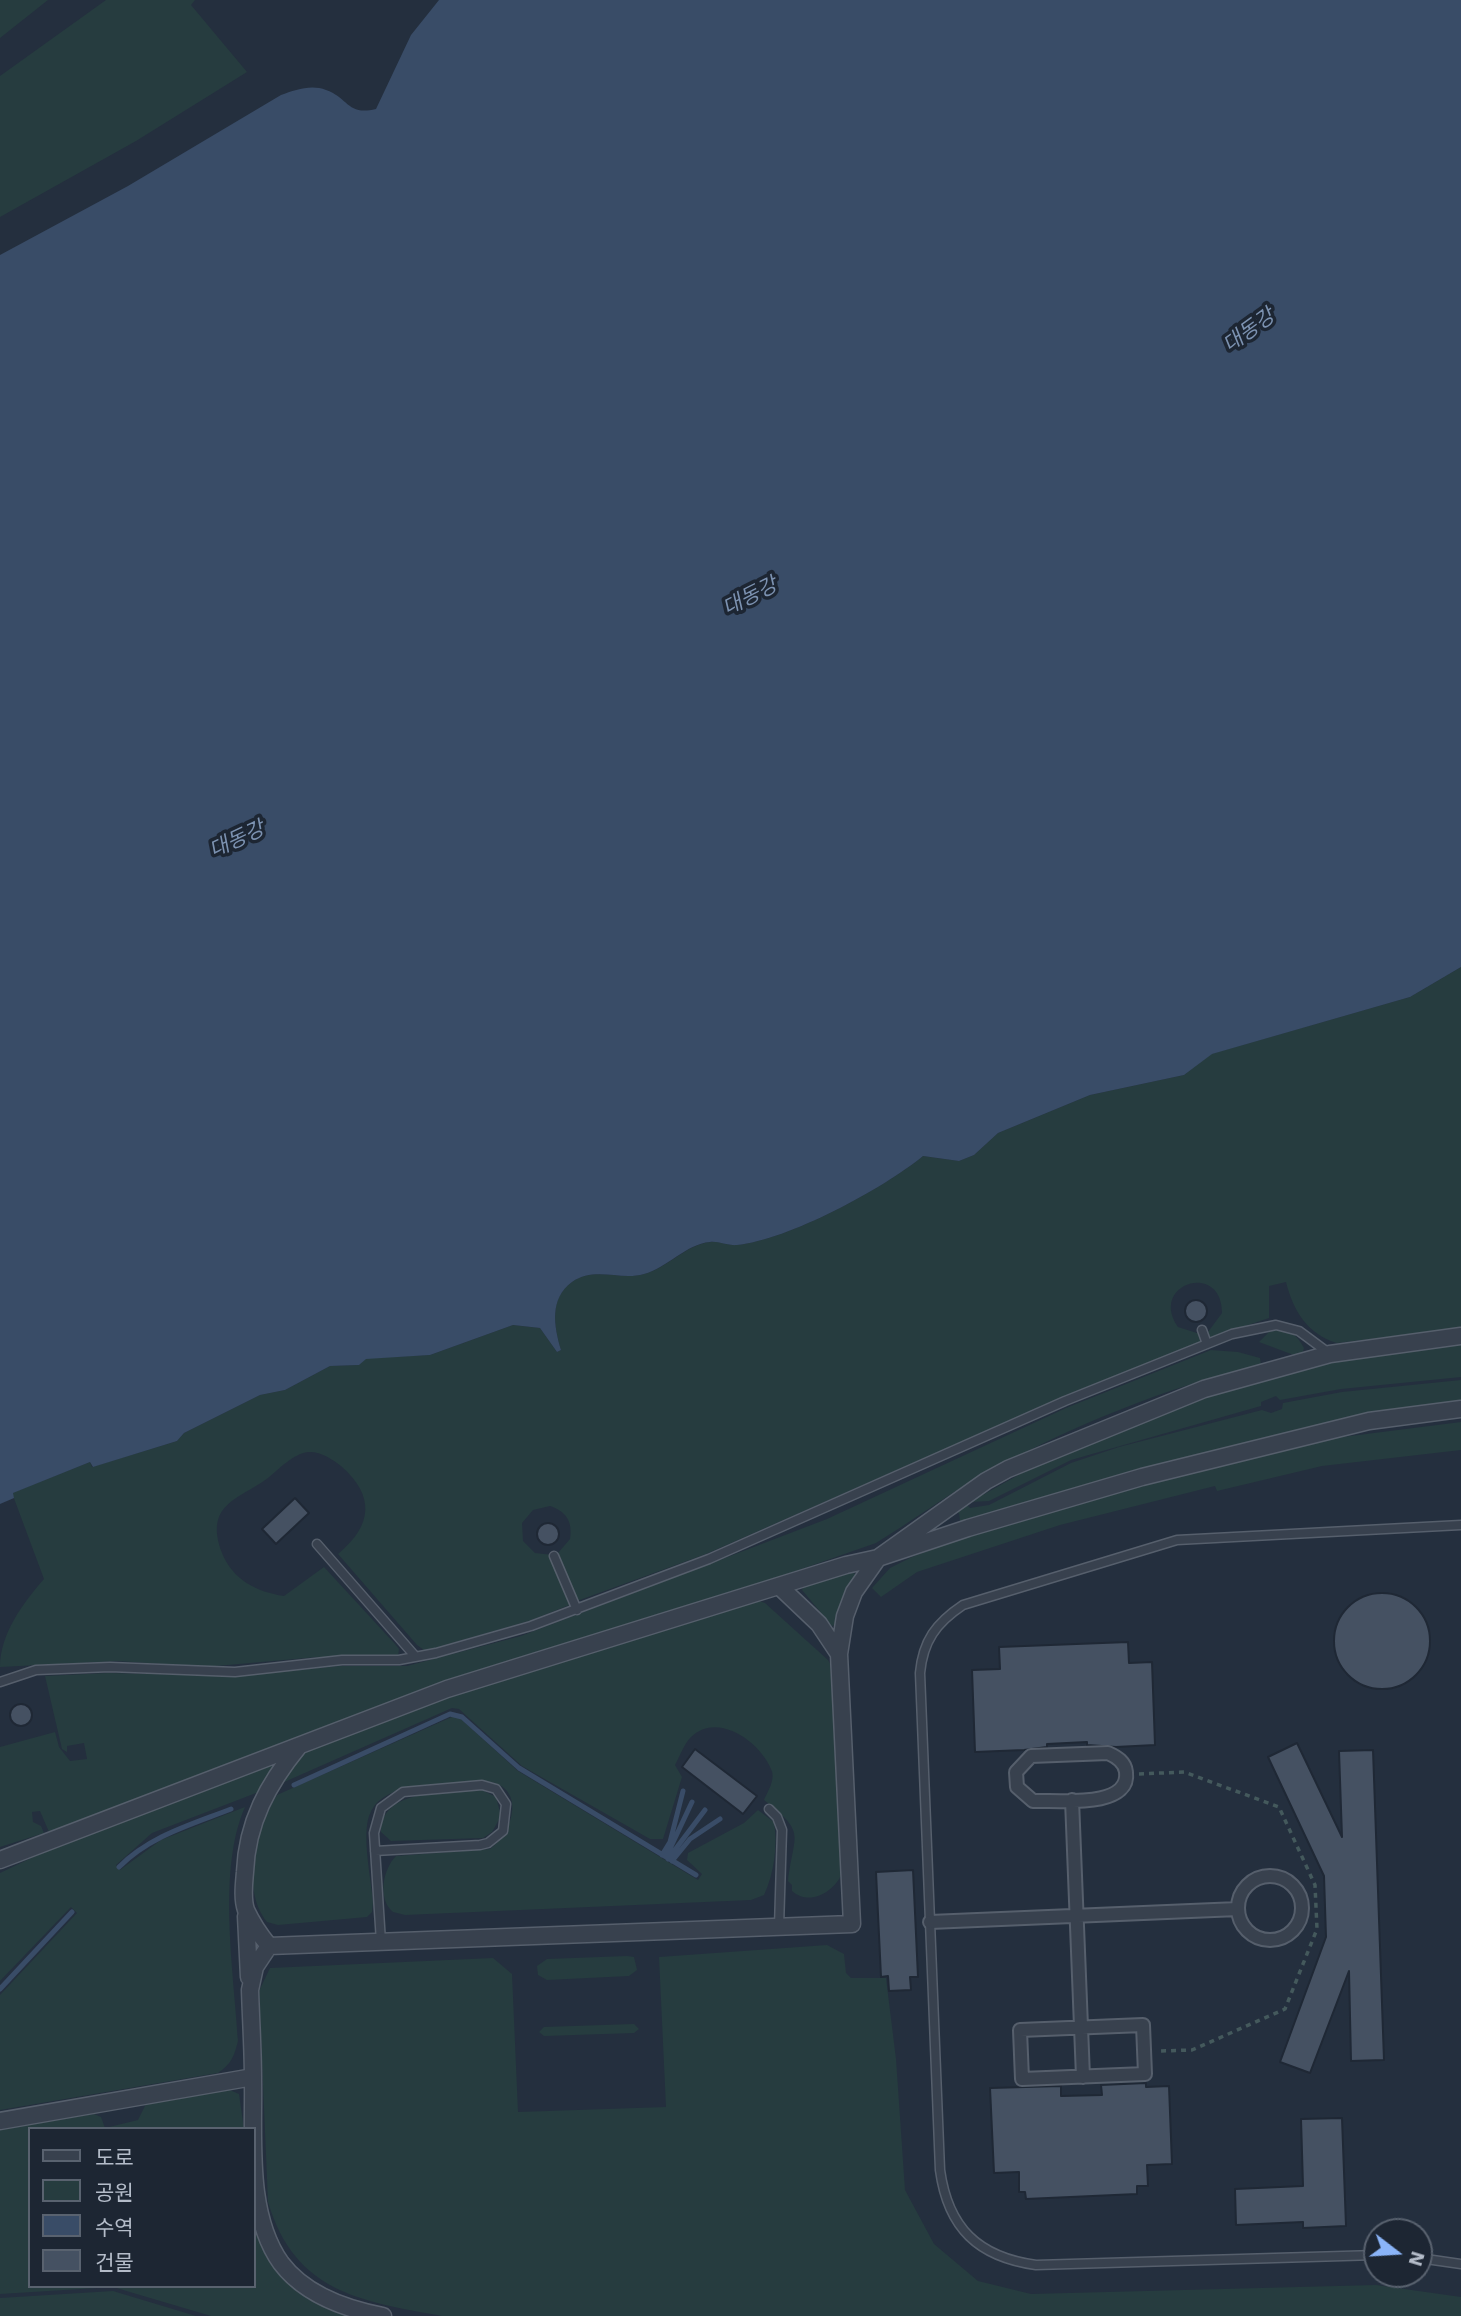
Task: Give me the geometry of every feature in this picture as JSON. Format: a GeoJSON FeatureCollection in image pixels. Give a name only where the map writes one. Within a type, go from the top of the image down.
{"type":"FeatureCollection","features":[{"type":"Feature","properties":{"kind":"street"},"geometry":{"type":"LineString","coordinates":[[268,1946],[852,1924],[839,1654],[849,1604],[878,1558],[986,1481],[1030,1458],[1204,1390],[1330,1354],[1461,1336]]}},
{"type":"Feature","properties":{"kind":"street"},"geometry":{"type":"LineString","coordinates":[[0,1860],[447,1689],[779,1586],[1142,1477],[1369,1421],[1461,1409]]}},
{"type":"Feature","properties":{"kind":"street"},"geometry":{"type":"LineString","coordinates":[[779,1586],[819,1624],[839,1654]]}},
{"type":"Feature","properties":{"kind":"street"},"geometry":{"type":"LineString","coordinates":[[255,2127],[245,1906],[246,1854],[251,1827],[265,1792],[300,1745]]}},
{"type":"Feature","properties":{"kind":"street"},"geometry":{"type":"LineString","coordinates":[[1108,1753],[1121,1761],[1126,1774],[1123,1789],[1111,1798],[1072,1800],[1033,1801],[1026,1798],[1015,1779],[1019,1765],[1031,1756],[1108,1753]]}},
{"type":"Feature","properties":{"kind":"street"},"geometry":{"type":"LineString","coordinates":[[1072,1800],[1083,2077]]}},
{"type":"Feature","properties":{"kind":"street"},"geometry":{"type":"LineString","coordinates":[[1267,1875],[1288,1881],[1301,1897],[1303,1907],[1296,1927],[1288,1935],[1268,1940],[1248,1932],[1242,1924],[1238,1909],[1242,1892],[1248,1884],[1267,1875]]}},
{"type":"Feature","properties":{"kind":"street"},"geometry":{"type":"LineString","coordinates":[[245,1906],[255,1928],[268,1946]]}},
{"type":"Feature","properties":{"kind":"street"},"geometry":{"type":"LineString","coordinates":[[1303,1907],[1316,1906]]}},
{"type":"Feature","properties":{"kind":"street"},"geometry":{"type":"LineString","coordinates":[[930,1922],[1238,1909]]}},
{"type":"Feature","properties":{"kind":"street"},"geometry":{"type":"LineString","coordinates":[[250,1990],[255,1967],[268,1946]]}},
{"type":"Feature","properties":{"kind":"street"},"geometry":{"type":"LineString","coordinates":[[1143,2025],[1144,2051],[1145,2074],[1022,2079],[1020,2030],[1143,2025]]}},
{"type":"Feature","properties":{"kind":"street"},"geometry":{"type":"LineString","coordinates":[[0,2121],[253,2077]]}},
{"type":"Feature","properties":{"kind":"street"},"geometry":{"type":"LineString","coordinates":[[256,2140],[259,2204],[265,2235],[282,2264],[306,2286],[340,2305],[383,2316]]}},
{"type":"Feature","properties":{"kind":"lane"},"geometry":{"type":"LineString","coordinates":[[0,1682],[36,1670],[110,1667],[235,1672],[415,1656],[531,1626],[709,1559],[1065,1401],[1232,1334],[1276,1325],[1299,1331],[1330,1354]]}},
{"type":"Feature","properties":{"kind":"lane"},"geometry":{"type":"LineString","coordinates":[[1202,1330],[1207,1344]]}},
{"type":"Feature","properties":{"kind":"lane"},"geometry":{"type":"LineString","coordinates":[[1363,2255],[1036,2265],[1015,2262],[992,2253],[970,2237],[953,2217],[943,2194],[940,2170],[920,1673],[922,1653],[930,1635],[943,1618],[963,1605],[1177,1540],[1461,1525]]}},
{"type":"Feature","properties":{"kind":"lane"},"geometry":{"type":"LineString","coordinates":[[317,1544],[415,1656]]}},
{"type":"Feature","properties":{"kind":"lane"},"geometry":{"type":"LineString","coordinates":[[554,1556],[578,1609]]}},
{"type":"Feature","properties":{"kind":"lane"},"geometry":{"type":"LineString","coordinates":[[375,1850],[488,1843],[503,1830],[506,1804],[496,1789],[482,1785],[402,1792],[381,1808],[376,1819],[375,1850],[381,1942]]}},
{"type":"Feature","properties":{"kind":"lane"},"geometry":{"type":"LineString","coordinates":[[769,1809],[777,1816],[782,1830],[779,1927]]}},
{"type":"Feature","properties":{"kind":"lane"},"geometry":{"type":"LineString","coordinates":[[1433,2260],[1461,2264]]}},
{"type":"Feature","properties":{"kind":"path"},"geometry":{"type":"LineString","coordinates":[[1126,1774],[1184,1772],[1279,1807],[1315,1885],[1317,1929],[1285,2009],[1192,2050],[1144,2051]]}},
{"type":"Feature","properties":{"kind":"green space"},"geometry":{"type":"Polygon","coordinates":[[[0,0],[48,0],[0,38],[0,0]]]}},
{"type":"Feature","properties":{"kind":"green space"},"geometry":{"type":"Polygon","coordinates":[[[106,0],[195,0],[191,5],[247,72],[136,141],[0,217],[0,76],[106,0]]]}},
{"type":"Feature","properties":{"kind":"green space"},"geometry":{"type":"Polygon","coordinates":[[[1461,967],[1461,1328],[1337,1343],[1317,1334],[1303,1320],[1286,1282],[1269,1286],[1269,1318],[1210,1338],[1208,1332],[1222,1313],[1219,1297],[1211,1287],[1200,1283],[1189,1284],[1179,1290],[1172,1299],[1171,1312],[1178,1327],[1200,1334],[1202,1341],[1063,1397],[706,1554],[577,1601],[558,1553],[570,1539],[567,1518],[550,1506],[533,1510],[522,1523],[523,1541],[535,1553],[553,1555],[572,1604],[529,1621],[424,1650],[338,1554],[350,1543],[363,1521],[364,1499],[360,1488],[352,1477],[330,1458],[312,1452],[302,1453],[227,1505],[217,1524],[222,1553],[233,1571],[247,1583],[284,1596],[324,1567],[395,1644],[399,1649],[398,1657],[318,1657],[205,1667],[118,1661],[0,1667],[8,1631],[28,1598],[44,1579],[12,1493],[90,1462],[92,1467],[177,1441],[184,1433],[260,1395],[285,1390],[330,1366],[359,1365],[366,1358],[430,1355],[513,1325],[540,1328],[557,1352],[561,1350],[555,1322],[557,1304],[565,1289],[581,1277],[599,1274],[635,1276],[653,1271],[702,1244],[714,1242],[737,1245],[782,1234],[860,1197],[923,1156],[959,1161],[974,1155],[998,1133],[1090,1095],[1184,1075],[1211,1054],[1410,997],[1461,967]]]}},
{"type":"Feature","properties":{"kind":"green space"},"geometry":{"type":"Polygon","coordinates":[[[1281,1329],[1292,1333],[1302,1344],[1304,1348],[1299,1357],[1259,1342],[1271,1330],[1281,1329]]]}},
{"type":"Feature","properties":{"kind":"green space"},"geometry":{"type":"Polygon","coordinates":[[[1461,1344],[1461,1377],[1341,1389],[1280,1400],[1276,1396],[1261,1402],[1261,1406],[1071,1460],[989,1501],[970,1502],[1040,1463],[1205,1396],[1350,1356],[1461,1344]]]}},
{"type":"Feature","properties":{"kind":"green space"},"geometry":{"type":"Polygon","coordinates":[[[1211,1350],[1238,1352],[1260,1358],[1261,1365],[1190,1384],[1119,1410],[1049,1441],[970,1482],[876,1543],[49,1832],[40,1811],[32,1812],[33,1822],[41,1826],[44,1833],[0,1847],[0,1747],[55,1732],[59,1747],[70,1761],[87,1759],[84,1743],[67,1746],[67,1752],[62,1749],[45,1676],[108,1673],[235,1676],[339,1666],[407,1666],[521,1636],[827,1519],[1066,1408],[1211,1350]]]}},
{"type":"Feature","properties":{"kind":"green space"},"geometry":{"type":"Polygon","coordinates":[[[1461,1380],[1461,1407],[1151,1468],[1030,1501],[970,1522],[960,1521],[959,1513],[955,1512],[966,1504],[970,1508],[989,1505],[1071,1463],[1119,1447],[1262,1410],[1271,1413],[1282,1409],[1283,1403],[1342,1392],[1461,1380]]]}},
{"type":"Feature","properties":{"kind":"green space"},"geometry":{"type":"Polygon","coordinates":[[[1461,1422],[1461,1450],[1322,1466],[1217,1491],[1215,1486],[1060,1525],[917,1572],[881,1597],[872,1588],[890,1568],[912,1557],[977,1532],[1143,1482],[1319,1440],[1461,1422]]]}},
{"type":"Feature","properties":{"kind":"green space"},"geometry":{"type":"Polygon","coordinates":[[[851,1571],[856,1575],[844,1597],[836,1624],[832,1626],[802,1590],[804,1586],[851,1571]]]}},
{"type":"Feature","properties":{"kind":"green space"},"geometry":{"type":"Polygon","coordinates":[[[759,1601],[765,1603],[828,1660],[834,1671],[844,1869],[836,1883],[823,1894],[807,1898],[792,1891],[792,1885],[788,1881],[794,1843],[792,1828],[778,1811],[764,1800],[773,1777],[766,1759],[748,1740],[737,1733],[713,1727],[691,1737],[675,1765],[682,1777],[663,1839],[650,1839],[522,1766],[459,1709],[452,1708],[282,1783],[152,1833],[116,1865],[120,1870],[161,1840],[245,1807],[236,1832],[229,1891],[238,2041],[231,2060],[222,2070],[218,2073],[0,2110],[0,1995],[77,1913],[71,1907],[0,1981],[0,1873],[48,1850],[454,1695],[759,1601]]]}},
{"type":"Feature","properties":{"kind":"green space"},"geometry":{"type":"Polygon","coordinates":[[[454,1716],[461,1719],[518,1771],[698,1880],[702,1874],[687,1860],[688,1853],[744,1823],[758,1810],[774,1822],[775,1831],[773,1869],[764,1895],[751,1900],[405,1915],[393,1912],[383,1892],[385,1876],[396,1856],[490,1849],[504,1834],[512,1813],[509,1794],[491,1782],[477,1781],[405,1789],[393,1792],[375,1806],[367,1825],[373,1902],[372,1912],[367,1917],[278,1925],[267,1922],[254,1893],[254,1858],[263,1824],[277,1795],[454,1716]]]}},
{"type":"Feature","properties":{"kind":"green space"},"geometry":{"type":"Polygon","coordinates":[[[482,1790],[496,1797],[501,1816],[492,1832],[483,1838],[391,1841],[381,1832],[384,1817],[392,1807],[405,1800],[420,1795],[482,1790]]]}},
{"type":"Feature","properties":{"kind":"green space"},"geometry":{"type":"Polygon","coordinates":[[[827,1945],[844,1954],[846,1973],[851,1978],[886,1978],[896,2059],[905,2190],[934,2244],[978,2281],[1031,2294],[1363,2285],[1363,2288],[1397,2288],[1461,2297],[1461,2316],[442,2316],[384,2305],[335,2288],[314,2274],[295,2256],[280,2232],[268,2202],[259,1991],[270,1968],[493,1958],[512,1974],[518,2112],[666,2107],[659,1957],[827,1945]]]}},
{"type":"Feature","properties":{"kind":"green space"},"geometry":{"type":"Polygon","coordinates":[[[634,1957],[637,1970],[629,1976],[547,1980],[538,1975],[537,1966],[547,1959],[634,1957]]]}},
{"type":"Feature","properties":{"kind":"green space"},"geometry":{"type":"Polygon","coordinates":[[[634,2024],[639,2029],[634,2033],[544,2036],[539,2032],[544,2027],[634,2024]]]}},
{"type":"Feature","properties":{"kind":"green space"},"geometry":{"type":"Polygon","coordinates":[[[225,2088],[239,2094],[244,2127],[109,2127],[138,2120],[146,2104],[225,2088]]]}},
{"type":"Feature","properties":{"kind":"green space"},"geometry":{"type":"Polygon","coordinates":[[[94,2114],[101,2117],[105,2127],[28,2127],[28,2288],[97,2288],[0,2294],[0,2129],[94,2114]]]}},
{"type":"Feature","properties":{"kind":"green space"},"geometry":{"type":"Polygon","coordinates":[[[256,2225],[260,2238],[350,2316],[211,2316],[116,2288],[256,2288],[256,2225]]]}},
{"type":"Feature","properties":{"kind":"green space"},"geometry":{"type":"Polygon","coordinates":[[[113,2291],[196,2316],[0,2316],[0,2298],[113,2291]]]}},
{"type":"Feature","properties":{"kind":"water","name":"대동강"},"geometry":{"type":"Polygon","coordinates":[[[439,0],[1461,0],[1461,967],[1410,997],[1212,1054],[1184,1075],[1090,1095],[998,1133],[974,1155],[959,1161],[923,1156],[860,1197],[782,1234],[737,1245],[713,1242],[701,1244],[661,1267],[635,1276],[599,1274],[581,1277],[565,1289],[557,1305],[555,1322],[561,1350],[557,1352],[540,1328],[513,1325],[430,1355],[366,1359],[359,1365],[330,1366],[285,1390],[260,1395],[184,1433],[177,1441],[93,1467],[90,1462],[13,1493],[14,1498],[0,1504],[0,255],[128,186],[281,95],[303,88],[320,88],[334,93],[353,108],[366,111],[376,109],[411,35],[439,0]]]}},
{"type":"Feature","properties":{"kind":"building"},"geometry":{"type":"Polygon","coordinates":[[[1196,1300],[1204,1303],[1207,1311],[1204,1319],[1196,1322],[1188,1319],[1185,1311],[1188,1303],[1196,1300]]]}},
{"type":"Feature","properties":{"kind":"building"},"geometry":{"type":"Polygon","coordinates":[[[295,1498],[309,1513],[276,1544],[262,1529],[295,1498]]]}},
{"type":"Feature","properties":{"kind":"building"},"geometry":{"type":"Polygon","coordinates":[[[548,1523],[556,1526],[559,1534],[556,1542],[548,1545],[540,1542],[537,1534],[540,1526],[548,1523]]]}},
{"type":"Feature","properties":{"kind":"building"},"geometry":{"type":"Polygon","coordinates":[[[1373,1593],[1391,1593],[1409,1601],[1422,1614],[1430,1632],[1427,1660],[1409,1681],[1391,1689],[1373,1689],[1355,1681],[1342,1668],[1334,1650],[1334,1632],[1342,1614],[1355,1601],[1373,1593]]]}},
{"type":"Feature","properties":{"kind":"building"},"geometry":{"type":"Polygon","coordinates":[[[1128,1642],[1129,1663],[1152,1662],[1155,1745],[1116,1747],[1087,1745],[1087,1742],[1047,1744],[1047,1747],[1024,1750],[975,1752],[972,1670],[1000,1669],[999,1647],[1128,1642]]]}},
{"type":"Feature","properties":{"kind":"building"},"geometry":{"type":"Polygon","coordinates":[[[21,1704],[29,1707],[32,1715],[29,1723],[21,1726],[13,1723],[10,1715],[13,1707],[21,1704]]]}},
{"type":"Feature","properties":{"kind":"building"},"geometry":{"type":"Polygon","coordinates":[[[1297,1743],[1342,1837],[1339,1751],[1373,1750],[1384,2060],[1351,2061],[1349,1971],[1310,2073],[1280,2062],[1326,1937],[1324,1876],[1268,1757],[1297,1743]]]}},
{"type":"Feature","properties":{"kind":"building"},"geometry":{"type":"Polygon","coordinates":[[[695,1749],[757,1796],[743,1814],[682,1767],[695,1749]]]}},
{"type":"Feature","properties":{"kind":"building"},"geometry":{"type":"Polygon","coordinates":[[[913,1870],[918,1977],[910,1977],[911,1990],[889,1991],[888,1976],[881,1977],[876,1872],[913,1870]]]}},
{"type":"Feature","properties":{"kind":"building"},"geometry":{"type":"Polygon","coordinates":[[[1146,2083],[1146,2087],[1169,2086],[1172,2164],[1147,2165],[1148,2186],[1137,2186],[1137,2194],[1026,2199],[1025,2192],[1019,2192],[1019,2172],[994,2173],[990,2088],[1061,2086],[1061,2096],[1102,2095],[1101,2085],[1146,2083]]]}},
{"type":"Feature","properties":{"kind":"building"},"geometry":{"type":"Polygon","coordinates":[[[1342,2118],[1346,2226],[1303,2228],[1303,2222],[1236,2225],[1235,2189],[1303,2186],[1301,2119],[1342,2118]]]}},
{"type":"Feature","properties":{"kind":"waterway"},"geometry":{"type":"LineString","coordinates":[[294,1785],[450,1714],[462,1717],[519,1768],[696,1875]]}},
{"type":"Feature","properties":{"kind":"waterway"},"geometry":{"type":"LineString","coordinates":[[662,1855],[670,1842],[683,1791]]}},
{"type":"Feature","properties":{"kind":"waterway"},"geometry":{"type":"LineString","coordinates":[[668,1853],[692,1802]]}},
{"type":"Feature","properties":{"kind":"waterway"},"geometry":{"type":"LineString","coordinates":[[119,1867],[157,1839],[231,1809]]}},
{"type":"Feature","properties":{"kind":"waterway"},"geometry":{"type":"LineString","coordinates":[[668,1859],[705,1810]]}},
{"type":"Feature","properties":{"kind":"waterway"},"geometry":{"type":"LineString","coordinates":[[672,1861],[690,1839],[720,1819]]}},
{"type":"Feature","properties":{"kind":"waterway"},"geometry":{"type":"LineString","coordinates":[[0,1989],[72,1912]]}}]}
